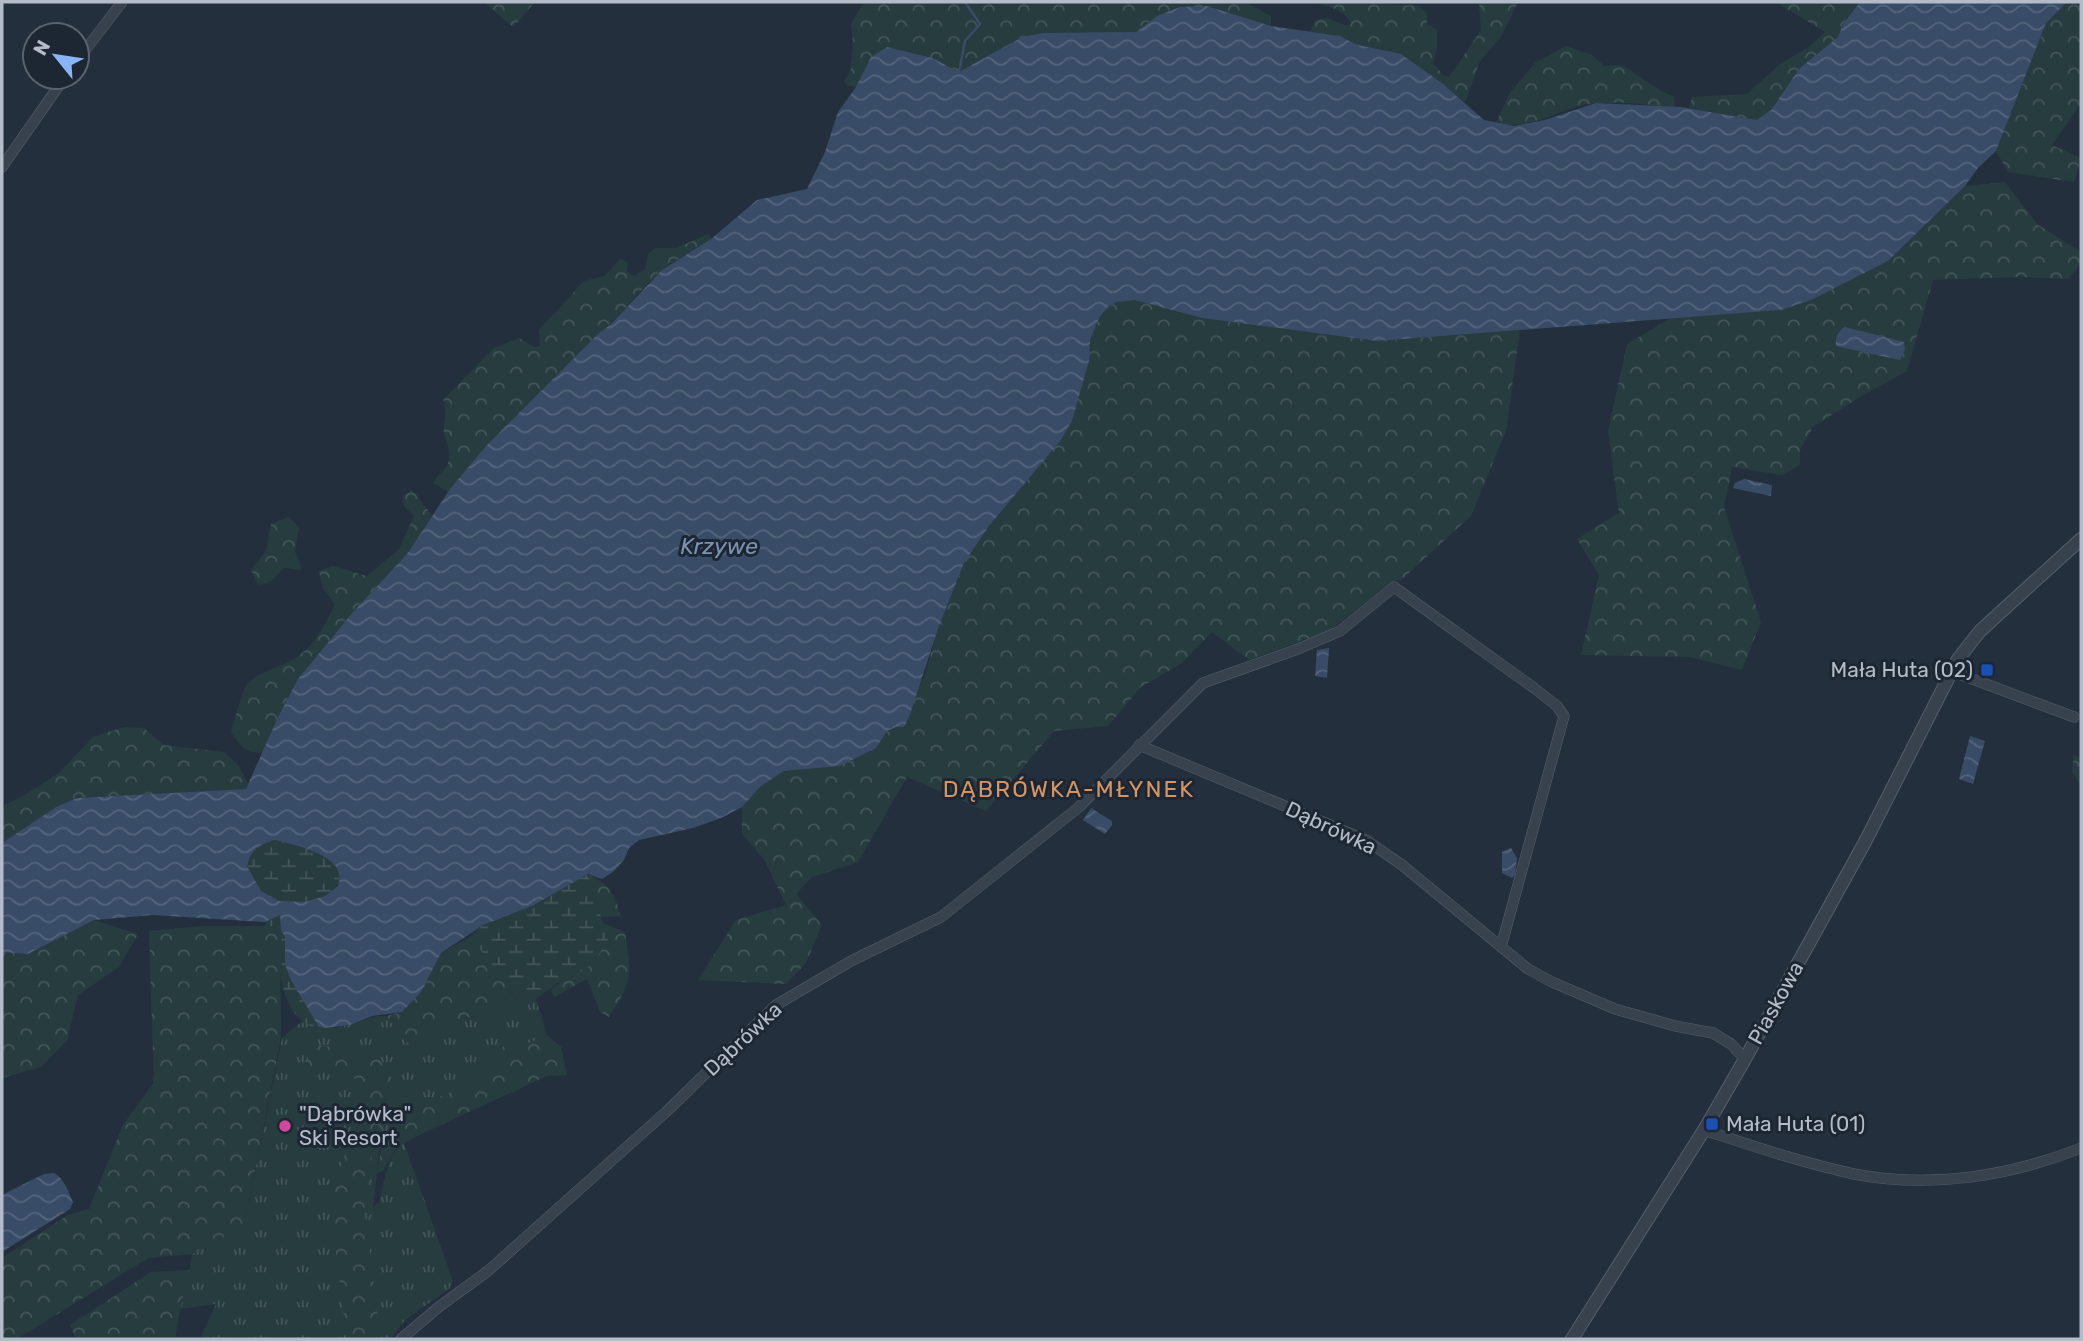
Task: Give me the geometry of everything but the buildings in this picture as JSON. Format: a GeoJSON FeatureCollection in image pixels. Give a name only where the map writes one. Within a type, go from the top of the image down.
{"type":"FeatureCollection","features":[{"type":"Feature","properties":{"kind":"street"},"geometry":{"type":"LineString","coordinates":[[91,43],[122,2]]}},
{"type":"Feature","properties":{"kind":"street"},"geometry":{"type":"LineString","coordinates":[[2,167],[55,91]]}},
{"type":"Feature","properties":{"kind":"street","name":"Piaskowa"},"geometry":{"type":"LineString","coordinates":[[1572,1339],[1704,1130],[1745,1059],[1865,842],[1960,656],[1980,631],[2081,540]]}},
{"type":"Feature","properties":{"kind":"street","name":"Dąbrówka"},"geometry":{"type":"LineString","coordinates":[[401,1339],[488,1271],[666,1112],[776,1005],[851,961],[941,917],[1078,808],[1203,683],[1340,631],[1394,587],[1534,688],[1557,706],[1564,716],[1501,947]]}},
{"type":"Feature","properties":{"kind":"street"},"geometry":{"type":"LineString","coordinates":[[1951,671],[2074,717]]}},
{"type":"Feature","properties":{"kind":"street","name":"Dąbrówka"},"geometry":{"type":"LineString","coordinates":[[1139,745],[1366,840],[1402,865],[1528,969],[1552,982],[1615,1009],[1675,1026],[1713,1033],[1731,1044],[1745,1059]]}},
{"type":"Feature","properties":{"kind":"street"},"geometry":{"type":"LineString","coordinates":[[1704,1130],[1779,1154],[1855,1174],[1890,1179],[1989,1176],[2049,1161],[2081,1148]]}},
{"type":"Feature","properties":{"kind":"green space"},"geometry":{"type":"Polygon","coordinates":[[[484,2],[535,2],[513,27],[484,2]]]}},
{"type":"Feature","properties":{"kind":"green space"},"geometry":{"type":"Polygon","coordinates":[[[864,2],[1245,2],[1271,16],[1271,26],[1207,6],[1157,16],[1136,32],[1111,33],[982,60],[959,72],[932,58],[871,57],[856,87],[847,85],[844,81],[850,72],[853,43],[851,23],[864,2]]]}},
{"type":"Feature","properties":{"kind":"green space"},"geometry":{"type":"Polygon","coordinates":[[[1315,2],[1418,5],[1427,13],[1427,24],[1437,30],[1437,48],[1433,63],[1443,75],[1449,77],[1481,30],[1479,2],[1518,2],[1501,37],[1480,61],[1465,102],[1401,54],[1358,45],[1339,36],[1310,32],[1315,20],[1327,18],[1347,26],[1351,24],[1341,12],[1315,2]]]}},
{"type":"Feature","properties":{"kind":"green space"},"geometry":{"type":"Polygon","coordinates":[[[1776,2],[1860,2],[1843,24],[1838,37],[1800,68],[1771,110],[1757,120],[1689,108],[1692,97],[1747,94],[1780,64],[1809,47],[1825,32],[1776,2]]]}},
{"type":"Feature","properties":{"kind":"green space"},"geometry":{"type":"Polygon","coordinates":[[[2067,2],[2081,2],[2081,103],[2052,145],[2081,158],[2074,182],[2008,172],[1996,151],[2046,23],[2067,2]]]}},
{"type":"Feature","properties":{"kind":"green space"},"geometry":{"type":"Polygon","coordinates":[[[1566,46],[1592,55],[1604,66],[1622,65],[1674,97],[1675,107],[1597,103],[1524,124],[1496,123],[1509,94],[1536,62],[1566,46]]]}},
{"type":"Feature","properties":{"kind":"green space"},"geometry":{"type":"Polygon","coordinates":[[[2005,182],[2037,224],[2081,252],[2081,263],[2068,279],[2019,277],[1933,280],[1907,371],[1813,427],[1800,450],[1800,465],[1782,475],[1732,467],[1724,507],[1761,622],[1742,670],[1690,657],[1581,655],[1599,575],[1577,539],[1619,513],[1608,431],[1627,344],[1671,318],[1781,310],[1811,300],[1888,261],[1965,186],[2005,182]]]}},
{"type":"Feature","properties":{"kind":"green space"},"geometry":{"type":"Polygon","coordinates":[[[709,234],[711,239],[652,279],[486,446],[448,492],[434,483],[447,466],[449,456],[444,433],[443,400],[494,348],[519,338],[535,347],[540,346],[539,330],[584,281],[605,276],[620,259],[628,262],[627,272],[634,276],[645,269],[648,254],[655,248],[676,248],[709,234]]]}},
{"type":"Feature","properties":{"kind":"green space"},"geometry":{"type":"Polygon","coordinates":[[[1135,299],[1202,318],[1377,341],[1520,330],[1506,431],[1471,516],[1400,581],[1394,580],[1329,631],[1249,660],[1212,632],[1182,663],[1141,687],[1108,726],[1054,731],[986,811],[907,777],[858,862],[812,877],[796,894],[822,925],[806,963],[786,984],[698,980],[736,920],[786,905],[764,859],[742,834],[742,807],[761,786],[784,771],[840,766],[876,748],[887,731],[896,727],[924,677],[939,626],[964,563],[989,526],[1061,440],[1072,421],[1089,361],[1090,340],[1099,318],[1116,302],[1135,299]]]}},
{"type":"Feature","properties":{"kind":"green space"},"geometry":{"type":"Polygon","coordinates":[[[411,490],[432,515],[407,554],[353,612],[298,679],[263,752],[248,750],[231,732],[246,686],[255,678],[297,657],[319,634],[335,605],[323,588],[319,571],[333,566],[367,576],[399,549],[414,516],[404,506],[403,496],[411,490]]]}},
{"type":"Feature","properties":{"kind":"green space"},"geometry":{"type":"Polygon","coordinates":[[[288,517],[299,527],[295,552],[301,570],[284,568],[270,582],[258,585],[251,570],[266,551],[271,524],[288,517]]]}},
{"type":"Feature","properties":{"kind":"green space"},"geometry":{"type":"Polygon","coordinates":[[[124,727],[144,728],[164,745],[224,752],[238,765],[249,785],[245,789],[77,798],[56,807],[2,843],[2,806],[59,773],[93,737],[124,727]]]}},
{"type":"Feature","properties":{"kind":"green space"},"geometry":{"type":"Polygon","coordinates":[[[2074,755],[2081,758],[2081,786],[2072,771],[2074,755]]]}},
{"type":"Feature","properties":{"kind":"green space"},"geometry":{"type":"Polygon","coordinates":[[[275,840],[322,856],[336,867],[339,874],[338,886],[326,896],[305,902],[323,1014],[319,1027],[304,1022],[288,1002],[280,972],[278,926],[264,926],[270,915],[247,865],[256,848],[275,840]]]}},
{"type":"Feature","properties":{"kind":"green space"},"geometry":{"type":"Polygon","coordinates":[[[588,874],[610,890],[621,916],[602,917],[587,903],[514,973],[516,994],[510,1001],[492,1012],[462,1019],[438,1029],[415,1042],[415,1051],[386,1016],[402,1012],[421,992],[441,953],[470,937],[483,925],[588,874]]]}},
{"type":"Feature","properties":{"kind":"green space"},"geometry":{"type":"Polygon","coordinates":[[[588,874],[608,940],[592,965],[566,977],[536,999],[516,994],[470,937],[483,925],[532,906],[588,874]]]}},
{"type":"Feature","properties":{"kind":"green space"},"geometry":{"type":"Polygon","coordinates":[[[94,920],[138,934],[119,967],[78,995],[67,1040],[41,1067],[2,1078],[2,952],[28,954],[94,920]]]}},
{"type":"Feature","properties":{"kind":"green space"},"geometry":{"type":"Polygon","coordinates":[[[600,922],[625,932],[629,958],[627,985],[609,1017],[600,1012],[587,979],[554,997],[551,990],[566,977],[600,922]]]}},
{"type":"Feature","properties":{"kind":"green space"},"geometry":{"type":"Polygon","coordinates":[[[202,926],[278,926],[280,940],[281,1038],[244,1226],[192,1254],[148,1258],[17,1339],[2,1339],[2,1258],[68,1215],[89,1209],[123,1125],[154,1082],[149,931],[202,926]]]}},
{"type":"Feature","properties":{"kind":"green space"},"geometry":{"type":"Polygon","coordinates":[[[516,994],[536,999],[547,1035],[523,1046],[497,1051],[489,1070],[457,1090],[427,1101],[392,1122],[379,1153],[373,1207],[380,1202],[390,1161],[398,1147],[404,1143],[453,1281],[449,1289],[406,1319],[390,1339],[200,1339],[216,1304],[180,1309],[192,1254],[244,1226],[282,1038],[301,1022],[332,1028],[386,1016],[414,1050],[415,1042],[456,1021],[498,1010],[516,994]]]}},
{"type":"Feature","properties":{"kind":"green space"},"geometry":{"type":"Polygon","coordinates":[[[547,1035],[561,1047],[567,1075],[547,1076],[417,1136],[397,1147],[383,1171],[377,1173],[383,1139],[391,1122],[427,1101],[457,1090],[489,1070],[497,1051],[512,1041],[523,1046],[547,1035]]]}},
{"type":"Feature","properties":{"kind":"green space"},"geometry":{"type":"Polygon","coordinates":[[[309,1044],[348,1049],[380,1058],[391,1076],[396,1092],[372,1154],[365,1214],[381,1339],[347,1339],[331,1215],[335,1182],[368,1091],[349,1076],[307,1067],[309,1044]]]}},
{"type":"Feature","properties":{"kind":"green space"},"geometry":{"type":"Polygon","coordinates":[[[190,1270],[175,1339],[76,1339],[70,1325],[151,1272],[190,1270]]]}},
{"type":"Feature","properties":{"kind":"water","name":"Krzywe"},"geometry":{"type":"Polygon","coordinates":[[[1860,2],[2067,2],[2046,23],[1996,151],[1977,169],[1965,186],[1888,261],[1811,300],[1781,310],[1377,341],[1202,318],[1135,300],[1116,302],[1099,318],[1090,340],[1089,361],[1072,421],[1061,440],[989,526],[964,563],[904,727],[887,731],[876,748],[840,766],[784,771],[761,786],[742,807],[721,818],[693,828],[639,840],[629,848],[624,860],[613,872],[602,879],[588,874],[532,906],[483,925],[441,953],[421,992],[402,1012],[372,1016],[350,1025],[319,1027],[285,965],[285,937],[281,930],[280,915],[265,922],[153,915],[94,920],[28,954],[2,952],[2,843],[56,807],[77,798],[246,789],[298,679],[353,612],[407,554],[450,489],[486,446],[611,324],[662,270],[711,239],[757,200],[807,189],[825,152],[838,112],[856,87],[871,57],[887,47],[932,58],[959,72],[1022,37],[1042,33],[1136,32],[1157,16],[1180,7],[1207,6],[1271,26],[1339,36],[1358,45],[1401,54],[1443,84],[1484,120],[1514,126],[1545,120],[1596,103],[1681,107],[1757,120],[1771,110],[1800,68],[1838,37],[1843,24],[1860,2]],[[275,840],[253,852],[247,866],[261,891],[279,901],[305,902],[325,896],[338,886],[339,874],[330,861],[302,847],[275,840]]]}},
{"type":"Feature","properties":{"kind":"water"},"geometry":{"type":"Polygon","coordinates":[[[1845,327],[1904,342],[1905,350],[1900,360],[1836,346],[1840,330],[1845,327]]]}},
{"type":"Feature","properties":{"kind":"water"},"geometry":{"type":"Polygon","coordinates":[[[1744,479],[1772,485],[1771,496],[1733,488],[1735,483],[1744,479]]]}},
{"type":"Feature","properties":{"kind":"water"},"geometry":{"type":"Polygon","coordinates":[[[1329,648],[1327,678],[1315,676],[1317,650],[1329,648]]]}},
{"type":"Feature","properties":{"kind":"water"},"geometry":{"type":"Polygon","coordinates":[[[1970,736],[1985,741],[1973,784],[1959,779],[1970,736]]]}},
{"type":"Feature","properties":{"kind":"water"},"geometry":{"type":"Polygon","coordinates":[[[1091,808],[1112,821],[1105,834],[1083,820],[1091,808]]]}},
{"type":"Feature","properties":{"kind":"water"},"geometry":{"type":"Polygon","coordinates":[[[1511,848],[1517,858],[1515,875],[1512,878],[1502,873],[1502,852],[1511,848]]]}},
{"type":"Feature","properties":{"kind":"water"},"geometry":{"type":"Polygon","coordinates":[[[54,1173],[68,1190],[73,1202],[70,1209],[2,1252],[2,1195],[44,1174],[54,1173]]]}},
{"type":"Feature","properties":{"kind":"waterway"},"geometry":{"type":"LineString","coordinates":[[959,72],[965,41],[980,24],[965,2]]}},
{"type":"Feature","properties":{"kind":"place","name":"Mała Huta (02)"},"geometry":{"type":"Point","coordinates":[1987,670]}},
{"type":"Feature","properties":{"kind":"place","name":"Mała Huta (01)"},"geometry":{"type":"Point","coordinates":[1712,1124]}},
{"type":"Feature","properties":{"kind":"place","name":"\"Dąbrówka\" Ski Resort"},"geometry":{"type":"Point","coordinates":[285,1126]}},
{"type":"Feature","properties":{"kind":"district","name":"DĄBRÓWKA-MŁYNEK"},"geometry":{"type":"Point","coordinates":[1069,789]}}]}
